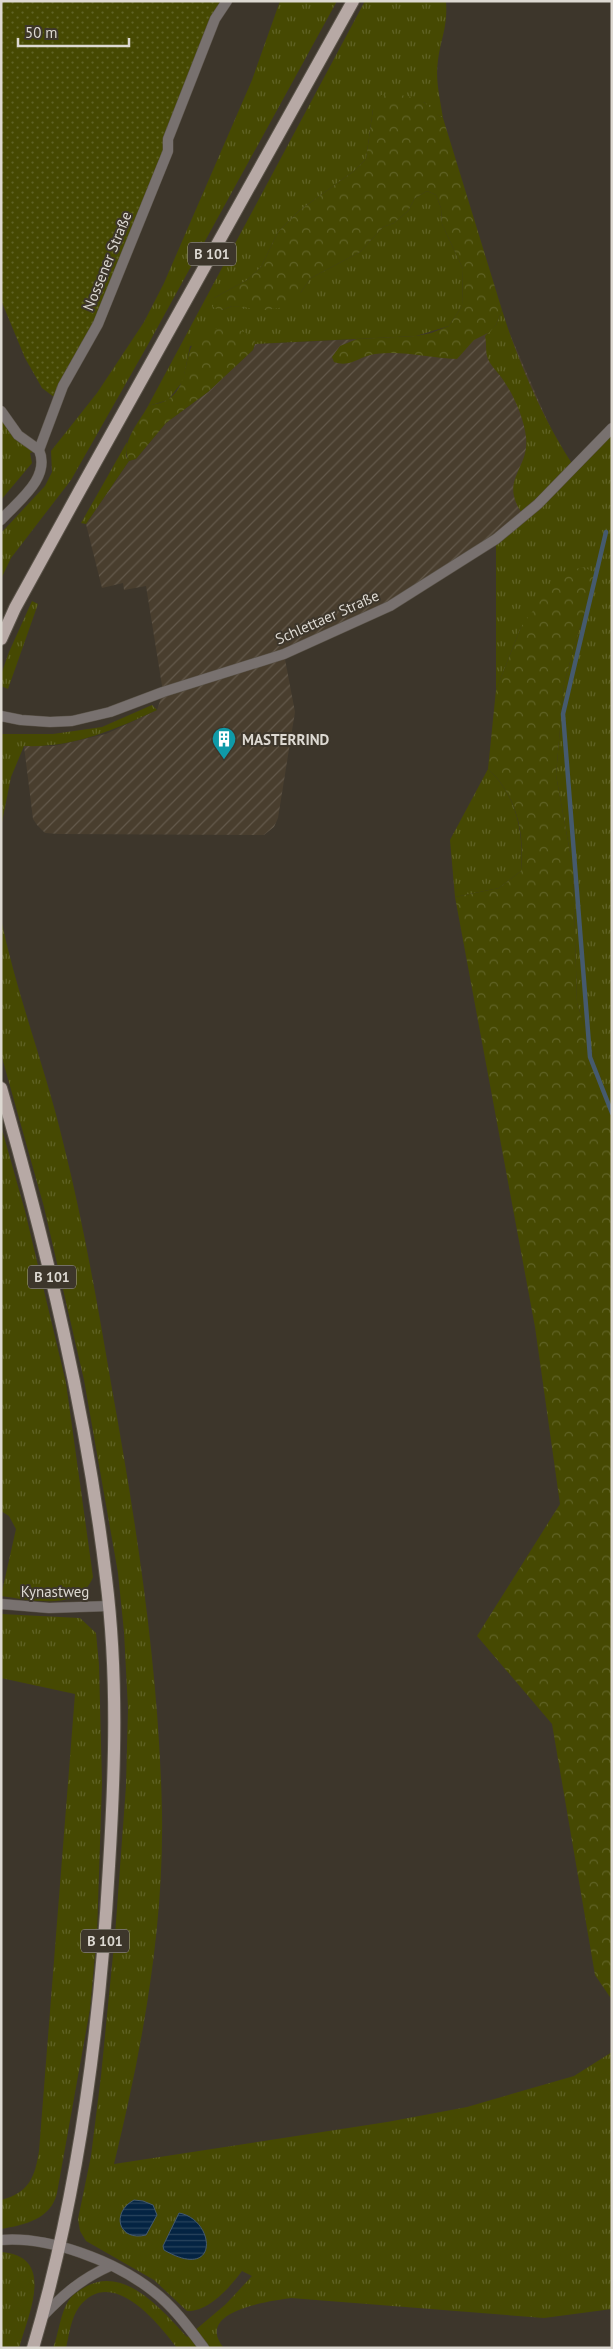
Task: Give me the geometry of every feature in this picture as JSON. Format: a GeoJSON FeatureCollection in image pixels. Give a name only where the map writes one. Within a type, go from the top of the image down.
{"type":"FeatureCollection","features":[{"type":"Feature","properties":{"kind":"main road","name":"B 101"},"geometry":{"type":"LineString","coordinates":[[1,639],[15,608],[75,498],[353,1]]}},
{"type":"Feature","properties":{"kind":"main road","name":"B 101"},"geometry":{"type":"LineString","coordinates":[[1,1088],[36,1209],[67,1347],[90,1469],[109,1606],[116,1745],[106,1934],[99,2009],[71,2191],[42,2318],[33,2348]]}},
{"type":"Feature","properties":{"kind":"street","name":"Nossener Straße"},"geometry":{"type":"LineString","coordinates":[[1,520],[34,485],[41,473],[43,458],[39,450],[63,386],[98,324],[168,152],[168,139],[215,19],[227,1]]}},
{"type":"Feature","properties":{"kind":"street"},"geometry":{"type":"LineString","coordinates":[[1,411],[18,435],[39,450]]}},
{"type":"Feature","properties":{"kind":"street","name":"Schlettaer Straße"},"geometry":{"type":"LineString","coordinates":[[1,716],[21,720],[50,722],[72,721],[110,712],[163,692],[284,654],[390,606],[496,539],[538,504],[612,428]]}},
{"type":"Feature","properties":{"kind":"street","name":"Kynastweg"},"geometry":{"type":"LineString","coordinates":[[1,1604],[50,1608],[109,1606]]}},
{"type":"Feature","properties":{"kind":"street"},"geometry":{"type":"LineString","coordinates":[[1,2240],[45,2243],[58,2246],[110,2266],[152,2290],[188,2327],[204,2348]]}},
{"type":"Feature","properties":{"kind":"street"},"geometry":{"type":"LineString","coordinates":[[42,2318],[60,2297],[86,2276],[110,2266]]}},
{"type":"Feature","properties":{"kind":"shaded area"},"geometry":{"type":"Polygon","coordinates":[[[509,332],[556,441],[574,467],[496,539],[390,606],[284,654],[295,712],[278,818],[274,827],[264,835],[45,833],[33,819],[24,746],[54,746],[106,734],[157,710],[163,692],[146,586],[124,590],[123,583],[102,588],[86,524],[129,461],[136,459],[166,423],[208,392],[253,350],[255,344],[509,332]]]}},
{"type":"Feature","properties":{"kind":"green space"},"geometry":{"type":"Polygon","coordinates":[[[1,1],[227,1],[98,324],[58,400],[42,388],[25,358],[1,300],[1,1]]]}},
{"type":"Feature","properties":{"kind":"green space"},"geometry":{"type":"Polygon","coordinates":[[[280,1],[337,1],[150,341],[71,480],[11,558],[1,579],[1,533],[45,486],[52,472],[51,451],[97,393],[144,322],[164,283],[252,80],[280,1]]]}},
{"type":"Feature","properties":{"kind":"green space"},"geometry":{"type":"Polygon","coordinates":[[[365,1],[446,1],[445,25],[437,67],[438,89],[443,118],[434,113],[424,102],[373,109],[366,159],[354,171],[300,210],[278,232],[261,267],[247,280],[214,298],[222,310],[232,306],[249,307],[301,292],[311,278],[360,252],[383,227],[394,223],[408,211],[415,198],[427,191],[436,195],[441,208],[442,224],[463,269],[462,306],[449,326],[416,336],[255,344],[253,337],[190,346],[183,381],[168,400],[148,406],[365,1]]]}},
{"type":"Feature","properties":{"kind":"green space"},"geometry":{"type":"Polygon","coordinates":[[[381,95],[415,98],[425,103],[443,118],[502,310],[496,325],[490,332],[474,340],[457,359],[385,353],[369,355],[345,364],[334,362],[332,357],[340,346],[357,339],[416,336],[449,326],[462,306],[463,269],[442,224],[441,208],[436,195],[427,191],[415,198],[408,211],[394,223],[383,227],[360,252],[311,278],[301,292],[285,307],[266,310],[232,306],[222,310],[213,307],[214,298],[247,280],[261,267],[278,232],[300,210],[354,171],[366,159],[373,109],[381,95]]]}},
{"type":"Feature","properties":{"kind":"green space"},"geometry":{"type":"Polygon","coordinates":[[[502,310],[542,411],[574,466],[612,428],[612,1114],[577,1003],[573,869],[556,775],[564,683],[582,620],[592,593],[521,627],[496,690],[496,539],[524,516],[516,504],[513,493],[516,475],[524,458],[526,448],[525,430],[514,398],[489,362],[487,354],[485,336],[496,325],[502,310]]]}},
{"type":"Feature","properties":{"kind":"green space"},"geometry":{"type":"Polygon","coordinates":[[[233,327],[254,337],[255,344],[253,350],[208,392],[166,423],[136,459],[129,461],[127,447],[132,433],[148,406],[165,401],[176,393],[181,384],[189,352],[199,335],[209,330],[233,327]]]}},
{"type":"Feature","properties":{"kind":"green space"},"geometry":{"type":"Polygon","coordinates":[[[1,411],[39,450],[30,453],[32,463],[1,500],[1,411]]]}},
{"type":"Feature","properties":{"kind":"green space"},"geometry":{"type":"Polygon","coordinates":[[[127,442],[126,456],[129,461],[86,524],[81,523],[127,442]]]}},
{"type":"Feature","properties":{"kind":"green space"},"geometry":{"type":"Polygon","coordinates":[[[584,567],[595,573],[592,593],[582,620],[564,683],[556,775],[573,869],[577,1003],[612,1114],[612,2000],[595,1975],[552,1724],[477,1636],[560,1504],[535,1327],[455,897],[499,888],[521,871],[522,843],[517,816],[506,791],[488,769],[496,690],[521,627],[557,578],[567,571],[584,567]]]}},
{"type":"Feature","properties":{"kind":"green space"},"geometry":{"type":"Polygon","coordinates":[[[32,601],[38,604],[8,689],[1,686],[2,672],[32,601]]]}},
{"type":"Feature","properties":{"kind":"green space"},"geometry":{"type":"Polygon","coordinates":[[[152,705],[157,710],[109,731],[59,744],[24,746],[11,777],[1,827],[1,734],[53,734],[102,727],[152,705]]]}},
{"type":"Feature","properties":{"kind":"green space"},"geometry":{"type":"Polygon","coordinates":[[[488,769],[498,779],[512,803],[520,829],[521,871],[499,888],[455,897],[450,840],[488,769]]]}},
{"type":"Feature","properties":{"kind":"green space"},"geometry":{"type":"Polygon","coordinates":[[[1,919],[15,976],[57,1117],[84,1236],[138,1546],[156,1706],[160,1759],[162,1857],[155,1945],[134,2077],[114,2164],[387,2122],[467,2107],[574,2076],[612,2052],[612,2309],[544,2318],[291,2298],[252,2305],[226,2317],[218,2325],[217,2335],[224,2348],[177,2348],[146,2312],[119,2294],[105,2292],[92,2296],[76,2311],[66,2348],[53,2348],[66,2305],[73,2296],[87,2286],[102,2281],[116,2282],[130,2287],[156,2305],[187,2337],[226,2304],[252,2276],[242,2271],[225,2291],[211,2303],[195,2310],[187,2311],[154,2280],[86,2241],[80,2231],[78,2219],[91,2156],[101,2076],[115,1935],[126,1786],[128,1708],[124,1632],[118,1573],[84,1380],[44,1207],[1,1054],[1,919]]]}},
{"type":"Feature","properties":{"kind":"green space"},"geometry":{"type":"Polygon","coordinates":[[[1,1126],[25,1211],[66,1383],[93,1577],[87,1588],[77,1595],[53,1601],[26,1600],[1,1596],[16,1529],[9,1516],[1,1511],[1,1126]]]}},
{"type":"Feature","properties":{"kind":"green space"},"geometry":{"type":"Polygon","coordinates":[[[1,1614],[80,1618],[96,1633],[99,1665],[102,1783],[97,1934],[90,2009],[57,2193],[54,2202],[43,2215],[28,2223],[1,2229],[1,2200],[18,2193],[29,2183],[33,2176],[39,2151],[75,1694],[1,1678],[1,1614]]]}},
{"type":"Feature","properties":{"kind":"green space"},"geometry":{"type":"Polygon","coordinates":[[[1,2252],[18,2256],[29,2264],[34,2275],[32,2304],[19,2348],[1,2348],[1,2252]]]}},
{"type":"Feature","properties":{"kind":"water"},"geometry":{"type":"Polygon","coordinates":[[[134,2200],[153,2205],[157,2215],[146,2235],[137,2236],[129,2234],[121,2225],[122,2212],[134,2200]]]}},
{"type":"Feature","properties":{"kind":"water"},"geometry":{"type":"Polygon","coordinates":[[[179,2213],[191,2218],[200,2226],[205,2236],[206,2246],[203,2254],[195,2259],[182,2258],[164,2250],[163,2246],[179,2213]]]}},
{"type":"Feature","properties":{"kind":"waterway"},"geometry":{"type":"LineString","coordinates":[[606,532],[563,714],[590,1057],[612,1113]]}},
{"type":"Feature","properties":{"kind":"place","name":"MASTERRIND"},"geometry":{"type":"Point","coordinates":[224,760]}}]}
